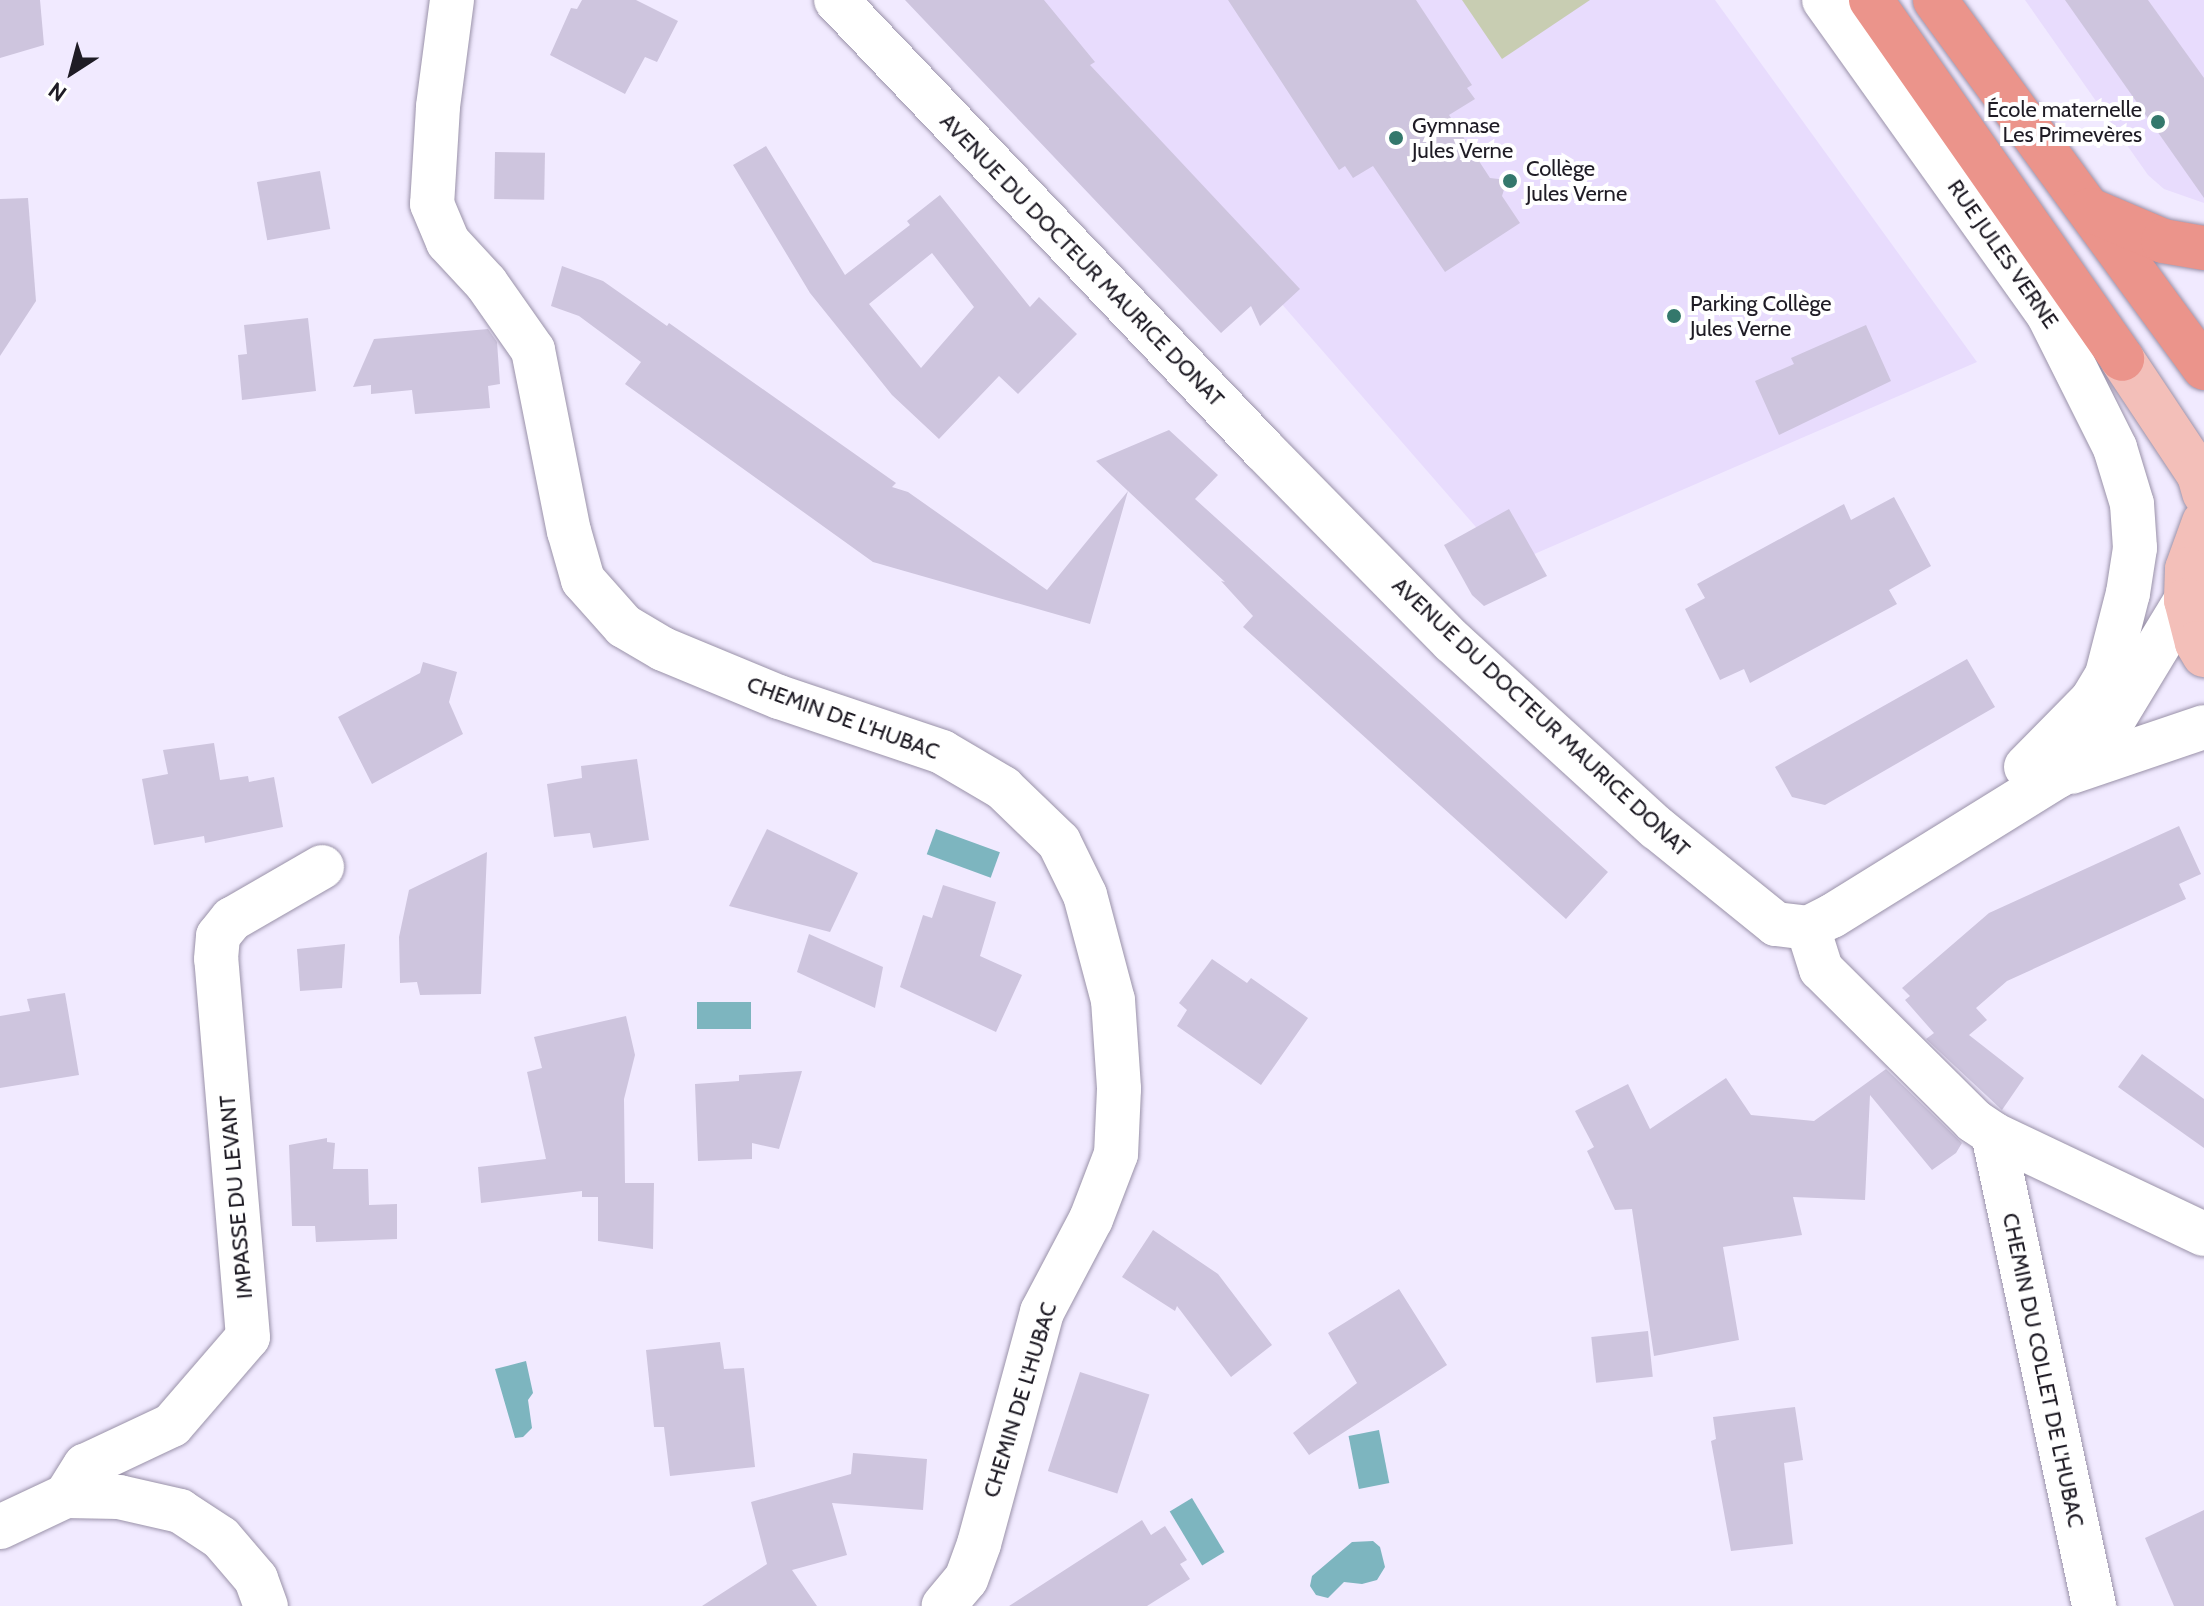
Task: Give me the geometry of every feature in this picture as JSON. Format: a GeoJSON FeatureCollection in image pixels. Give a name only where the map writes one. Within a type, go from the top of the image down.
{"type":"FeatureCollection","features":[{"type":"Feature","properties":{"kind":"highway"},"geometry":{"type":"LineString","coordinates":[[1871,0],[2122,359]]}},
{"type":"Feature","properties":{"kind":"highway"},"geometry":{"type":"LineString","coordinates":[[1935,0],[2204,368]]}},
{"type":"Feature","properties":{"kind":"highway"},"geometry":{"type":"LineString","coordinates":[[2087,209],[2163,241],[2204,248]]}},
{"type":"Feature","properties":{"kind":"main road"},"geometry":{"type":"LineString","coordinates":[[2122,359],[2199,475],[2204,493]]}},
{"type":"Feature","properties":{"kind":"main road"},"geometry":{"type":"LineString","coordinates":[[2204,522],[2187,569],[2186,600],[2197,643],[2204,655]]}},
{"type":"Feature","properties":{"kind":"street","name":"CHEMIN DE L'HUBAC"},"geometry":{"type":"LineString","coordinates":[[452,0],[438,107],[432,204],[448,242],[486,283],[533,350],[569,531],[583,580],[624,626],[663,649],[779,697],[942,752],[1003,788],[1059,842],[1085,895],[1113,1000],[1119,1089],[1116,1154],[1091,1219],[1042,1312],[979,1544],[966,1579],[943,1606]]}},
{"type":"Feature","properties":{"kind":"street","name":"AVENUE DU DOCTEUR MAURICE DONAT"},"geometry":{"type":"LineString","coordinates":[[836,0],[1253,438],[1453,642],[1657,828],[1763,916],[1785,926],[1808,928]]}},
{"type":"Feature","properties":{"kind":"street","name":"RUE JULES VERNE"},"geometry":{"type":"LineString","coordinates":[[1824,0],[2048,314],[2115,448],[2132,504],[2135,548],[2128,593],[2107,675],[2092,700],[1945,848]]}},
{"type":"Feature","properties":{"kind":"street"},"geometry":{"type":"LineString","coordinates":[[2048,314],[2122,359]]}},
{"type":"Feature","properties":{"kind":"street","name":"RUE JULES VERNE"},"geometry":{"type":"LineString","coordinates":[[1808,928],[1866,897],[2058,776],[2106,732],[2186,600]]}},
{"type":"Feature","properties":{"kind":"street","name":"RUE JULES VERNE"},"geometry":{"type":"LineString","coordinates":[[2058,776],[2204,727]]}},
{"type":"Feature","properties":{"kind":"street","name":"IMPASSE DU LEVANT"},"geometry":{"type":"LineString","coordinates":[[66,1496],[85,1466],[172,1425],[248,1337],[216,959],[218,936],[232,919],[322,867]]}},
{"type":"Feature","properties":{"kind":"street"},"geometry":{"type":"LineString","coordinates":[[1808,928],[1821,969],[1974,1121],[1993,1134],[2204,1234]]}},
{"type":"Feature","properties":{"kind":"street","name":"CHEMIN DU COLLET DE L'HUBAC"},"geometry":{"type":"LineString","coordinates":[[1993,1134],[2094,1606]]}},
{"type":"Feature","properties":{"kind":"street"},"geometry":{"type":"LineString","coordinates":[[0,1527],[66,1496],[119,1497],[180,1511],[221,1538],[256,1579],[266,1606]]}},
{"type":"Feature","properties":{"kind":"shaded area","name":"Collège Jules Verne"},"geometry":{"type":"Polygon","coordinates":[[[1017,0],[1715,0],[1977,362],[1509,565],[1017,0]]]}},
{"type":"Feature","properties":{"kind":"shaded area"},"geometry":{"type":"Polygon","coordinates":[[[1462,0],[1590,0],[1502,59],[1462,0]]]}},
{"type":"Feature","properties":{"kind":"shaded area","name":"École maternelle Les Primevères"},"geometry":{"type":"Polygon","coordinates":[[[2025,0],[2204,0],[2204,203],[2164,189],[2148,175],[2025,0]]]}},
{"type":"Feature","properties":{"kind":"shaded area"},"geometry":{"type":"Polygon","coordinates":[[[936,829],[1000,852],[991,878],[927,854],[936,829]]]}},
{"type":"Feature","properties":{"kind":"shaded area"},"geometry":{"type":"Polygon","coordinates":[[[697,1002],[751,1002],[751,1029],[697,1029],[697,1002]]]}},
{"type":"Feature","properties":{"kind":"shaded area"},"geometry":{"type":"Polygon","coordinates":[[[526,1361],[533,1393],[528,1400],[532,1428],[523,1437],[515,1438],[495,1369],[526,1361]]]}},
{"type":"Feature","properties":{"kind":"shaded area"},"geometry":{"type":"Polygon","coordinates":[[[1379,1430],[1389,1483],[1359,1489],[1349,1436],[1379,1430]]]}},
{"type":"Feature","properties":{"kind":"shaded area"},"geometry":{"type":"Polygon","coordinates":[[[1192,1498],[1224,1552],[1202,1565],[1170,1511],[1192,1498]]]}},
{"type":"Feature","properties":{"kind":"shaded area"},"geometry":{"type":"Polygon","coordinates":[[[1373,1541],[1380,1547],[1385,1567],[1377,1580],[1362,1584],[1344,1582],[1328,1598],[1316,1595],[1310,1586],[1312,1576],[1352,1542],[1373,1541]]]}},
{"type":"Feature","properties":{"kind":"building"},"geometry":{"type":"Polygon","coordinates":[[[0,0],[40,0],[44,45],[0,58],[0,0]]]}},
{"type":"Feature","properties":{"kind":"building"},"geometry":{"type":"Polygon","coordinates":[[[582,0],[636,0],[678,21],[657,62],[645,57],[625,94],[550,55],[571,8],[577,9],[582,0]]]}},
{"type":"Feature","properties":{"kind":"building"},"geometry":{"type":"Polygon","coordinates":[[[905,0],[1044,0],[1095,62],[1090,65],[1300,289],[1260,326],[1251,306],[1221,333],[905,0]]]}},
{"type":"Feature","properties":{"kind":"building","name":"Gymnase Jules Verne"},"geometry":{"type":"Polygon","coordinates":[[[1228,0],[1416,0],[1472,85],[1467,88],[1475,99],[1449,115],[1490,178],[1507,180],[1502,196],[1520,223],[1445,272],[1373,166],[1353,178],[1345,166],[1339,170],[1228,0]]]}},
{"type":"Feature","properties":{"kind":"building"},"geometry":{"type":"Polygon","coordinates":[[[2065,0],[2148,0],[2204,78],[2204,198],[2065,0]]]}},
{"type":"Feature","properties":{"kind":"building"},"geometry":{"type":"Polygon","coordinates":[[[766,146],[845,275],[910,225],[907,221],[940,195],[1030,307],[1039,297],[1077,334],[1018,394],[999,376],[939,439],[892,395],[810,293],[733,165],[766,146]],[[932,253],[869,304],[921,368],[974,307],[932,253]]]}},
{"type":"Feature","properties":{"kind":"building"},"geometry":{"type":"Polygon","coordinates":[[[495,152],[545,153],[544,200],[494,199],[495,152]]]}},
{"type":"Feature","properties":{"kind":"building"},"geometry":{"type":"Polygon","coordinates":[[[320,171],[330,229],[267,240],[257,182],[320,171]]]}},
{"type":"Feature","properties":{"kind":"building"},"geometry":{"type":"Polygon","coordinates":[[[28,198],[36,301],[0,356],[0,199],[28,198]]]}},
{"type":"Feature","properties":{"kind":"building"},"geometry":{"type":"Polygon","coordinates":[[[562,266],[603,281],[667,326],[669,323],[896,483],[892,487],[908,492],[1047,590],[1128,491],[1090,624],[873,562],[625,384],[641,362],[579,316],[551,306],[562,266]]]}},
{"type":"Feature","properties":{"kind":"building"},"geometry":{"type":"Polygon","coordinates":[[[308,318],[316,391],[242,400],[238,355],[247,354],[244,325],[308,318]]]}},
{"type":"Feature","properties":{"kind":"building"},"geometry":{"type":"Polygon","coordinates":[[[1866,325],[1891,381],[1779,435],[1755,381],[1794,364],[1791,358],[1866,325]]]}},
{"type":"Feature","properties":{"kind":"building"},"geometry":{"type":"Polygon","coordinates":[[[488,329],[497,342],[500,384],[488,386],[490,408],[415,414],[412,390],[371,394],[371,385],[353,387],[374,339],[488,329]]]}},
{"type":"Feature","properties":{"kind":"building"},"geometry":{"type":"Polygon","coordinates":[[[1169,430],[1218,475],[1195,499],[1608,872],[1566,919],[1243,627],[1253,616],[1221,581],[1225,582],[1096,461],[1169,430]]]}},
{"type":"Feature","properties":{"kind":"building"},"geometry":{"type":"Polygon","coordinates":[[[1894,497],[1931,566],[1889,590],[1897,604],[1750,683],[1744,669],[1720,680],[1685,609],[1705,598],[1697,584],[1844,504],[1851,520],[1894,497]]]}},
{"type":"Feature","properties":{"kind":"building"},"geometry":{"type":"Polygon","coordinates":[[[1509,509],[1547,576],[1484,606],[1472,595],[1444,545],[1509,509]]]}},
{"type":"Feature","properties":{"kind":"building"},"geometry":{"type":"Polygon","coordinates":[[[1967,659],[1995,707],[1825,805],[1792,797],[1775,767],[1967,659]]]}},
{"type":"Feature","properties":{"kind":"building"},"geometry":{"type":"Polygon","coordinates":[[[423,662],[457,672],[449,702],[463,734],[372,784],[338,717],[420,673],[423,662]]]}},
{"type":"Feature","properties":{"kind":"building"},"geometry":{"type":"Polygon","coordinates":[[[214,743],[220,780],[248,776],[249,782],[274,777],[283,827],[205,843],[204,836],[154,845],[142,779],[168,774],[163,750],[214,743]]]}},
{"type":"Feature","properties":{"kind":"building"},"geometry":{"type":"Polygon","coordinates":[[[637,759],[649,840],[593,848],[590,833],[554,837],[547,784],[582,778],[581,766],[637,759]]]}},
{"type":"Feature","properties":{"kind":"building"},"geometry":{"type":"Polygon","coordinates":[[[2179,826],[2201,874],[2179,884],[2186,899],[2007,981],[1976,1008],[1987,1020],[1969,1035],[2024,1078],[2002,1110],[1926,1039],[1934,1033],[1905,1000],[1910,996],[1902,988],[1989,913],[2179,826]]]}},
{"type":"Feature","properties":{"kind":"building"},"geometry":{"type":"Polygon","coordinates":[[[767,829],[858,873],[830,932],[729,906],[767,829]]]}},
{"type":"Feature","properties":{"kind":"building"},"geometry":{"type":"Polygon","coordinates":[[[487,852],[481,994],[420,995],[417,982],[400,983],[399,937],[409,890],[487,852]]]}},
{"type":"Feature","properties":{"kind":"building"},"geometry":{"type":"Polygon","coordinates":[[[943,885],[996,902],[980,956],[1022,975],[996,1032],[900,987],[923,915],[932,918],[943,885]]]}},
{"type":"Feature","properties":{"kind":"building"},"geometry":{"type":"Polygon","coordinates":[[[809,934],[883,967],[875,1008],[797,972],[809,934]]]}},
{"type":"Feature","properties":{"kind":"building"},"geometry":{"type":"Polygon","coordinates":[[[345,944],[342,988],[300,991],[297,949],[345,944]]]}},
{"type":"Feature","properties":{"kind":"building"},"geometry":{"type":"Polygon","coordinates":[[[1212,959],[1247,983],[1251,978],[1308,1018],[1261,1085],[1177,1026],[1187,1010],[1179,1003],[1212,959]]]}},
{"type":"Feature","properties":{"kind":"building"},"geometry":{"type":"Polygon","coordinates":[[[65,993],[79,1075],[0,1088],[0,1016],[30,1011],[27,999],[65,993]]]}},
{"type":"Feature","properties":{"kind":"building"},"geometry":{"type":"Polygon","coordinates":[[[626,1016],[635,1055],[624,1099],[625,1183],[654,1183],[653,1249],[598,1241],[598,1197],[582,1197],[582,1191],[481,1203],[478,1167],[546,1159],[527,1072],[542,1068],[534,1037],[626,1016]]]}},
{"type":"Feature","properties":{"kind":"building"},"geometry":{"type":"Polygon","coordinates":[[[2142,1054],[2204,1099],[2204,1148],[2118,1087],[2142,1054]]]}},
{"type":"Feature","properties":{"kind":"building"},"geometry":{"type":"Polygon","coordinates":[[[1886,1069],[1962,1143],[1956,1153],[1932,1170],[1870,1095],[1865,1200],[1793,1197],[1802,1235],[1723,1247],[1739,1340],[1654,1356],[1632,1209],[1615,1210],[1587,1151],[1594,1147],[1575,1111],[1628,1084],[1650,1129],[1726,1078],[1751,1115],[1814,1121],[1886,1069]]]}},
{"type":"Feature","properties":{"kind":"building"},"geometry":{"type":"Polygon","coordinates":[[[802,1071],[779,1149],[752,1143],[752,1159],[698,1161],[695,1084],[739,1081],[739,1075],[802,1071]]]}},
{"type":"Feature","properties":{"kind":"building"},"geometry":{"type":"Polygon","coordinates":[[[327,1138],[327,1142],[335,1143],[333,1169],[368,1169],[369,1205],[397,1204],[397,1239],[316,1242],[315,1226],[292,1226],[289,1145],[327,1138]]]}},
{"type":"Feature","properties":{"kind":"building"},"geometry":{"type":"Polygon","coordinates":[[[1153,1230],[1218,1274],[1272,1345],[1231,1377],[1177,1306],[1175,1311],[1122,1277],[1153,1230]]]}},
{"type":"Feature","properties":{"kind":"building"},"geometry":{"type":"Polygon","coordinates":[[[1399,1289],[1447,1365],[1309,1455],[1293,1433],[1357,1383],[1328,1333],[1399,1289]]]}},
{"type":"Feature","properties":{"kind":"building"},"geometry":{"type":"Polygon","coordinates":[[[1648,1331],[1653,1377],[1596,1383],[1591,1337],[1648,1331]]]}},
{"type":"Feature","properties":{"kind":"building"},"geometry":{"type":"Polygon","coordinates":[[[720,1342],[724,1369],[744,1368],[755,1467],[670,1476],[664,1427],[654,1427],[646,1350],[720,1342]]]}},
{"type":"Feature","properties":{"kind":"building"},"geometry":{"type":"Polygon","coordinates":[[[1080,1372],[1149,1395],[1117,1493],[1048,1471],[1080,1372]]]}},
{"type":"Feature","properties":{"kind":"building"},"geometry":{"type":"Polygon","coordinates":[[[1795,1407],[1803,1460],[1784,1463],[1793,1544],[1731,1551],[1711,1441],[1716,1439],[1713,1417],[1795,1407]]]}},
{"type":"Feature","properties":{"kind":"building"},"geometry":{"type":"Polygon","coordinates":[[[853,1453],[927,1459],[923,1510],[832,1503],[847,1555],[792,1570],[817,1606],[702,1606],[767,1564],[751,1502],[851,1474],[853,1453]]]}},
{"type":"Feature","properties":{"kind":"building"},"geometry":{"type":"Polygon","coordinates":[[[2204,1510],[2204,1606],[2174,1606],[2145,1538],[2204,1510]]]}},
{"type":"Feature","properties":{"kind":"building"},"geometry":{"type":"Polygon","coordinates":[[[1142,1520],[1151,1535],[1165,1526],[1187,1560],[1180,1564],[1190,1579],[1147,1606],[1009,1606],[1142,1520]]]}},
{"type":"Feature","properties":{"kind":"place","name":"École maternelle Les Primevères"},"geometry":{"type":"Point","coordinates":[2158,122]}},
{"type":"Feature","properties":{"kind":"place","name":"Gymnase Jules Verne"},"geometry":{"type":"Point","coordinates":[1396,138]}},
{"type":"Feature","properties":{"kind":"place","name":"Collège Jules Verne"},"geometry":{"type":"Point","coordinates":[1510,181]}},
{"type":"Feature","properties":{"kind":"place","name":"Parking Collège Jules Verne"},"geometry":{"type":"Point","coordinates":[1674,316]}}]}
